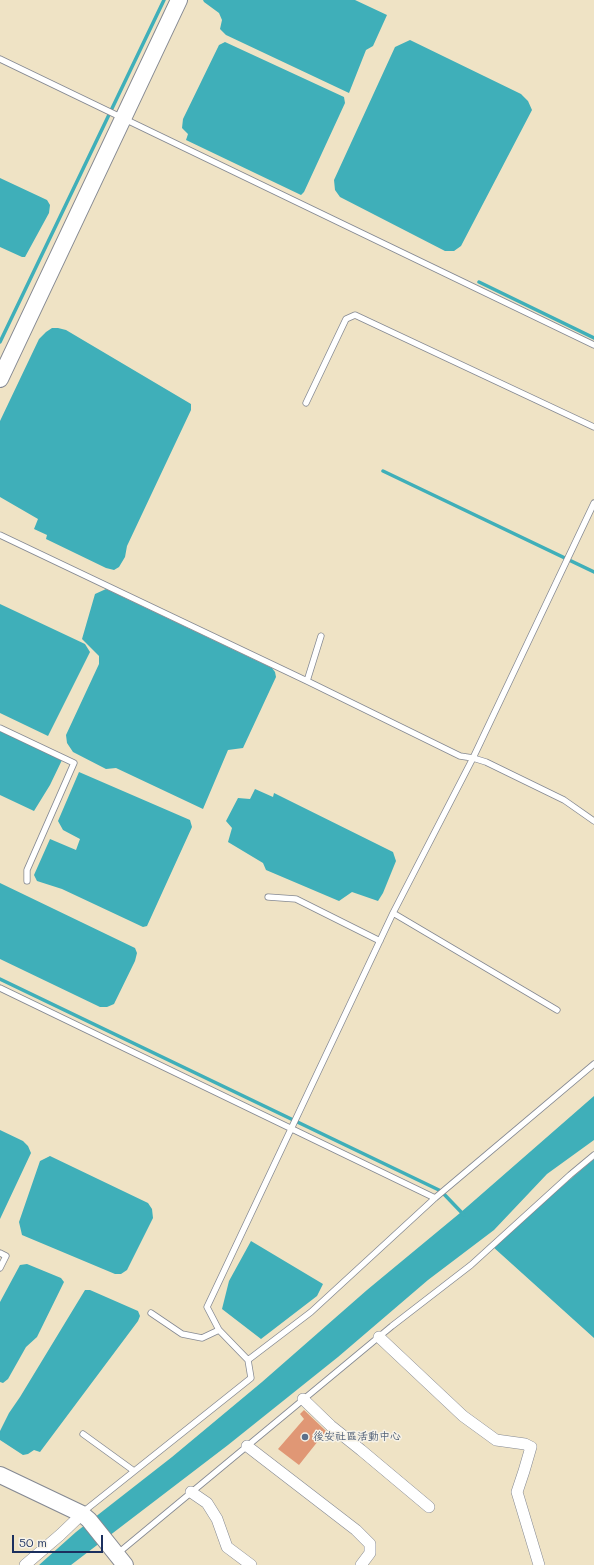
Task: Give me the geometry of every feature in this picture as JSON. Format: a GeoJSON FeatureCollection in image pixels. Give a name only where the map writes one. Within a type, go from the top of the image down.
{"type":"FeatureCollection","features":[{"type":"Feature","properties":{"kind":"street"},"geometry":{"type":"LineString","coordinates":[[0,379],[179,0]]}},
{"type":"Feature","properties":{"kind":"street"},"geometry":{"type":"LineString","coordinates":[[379,1337],[468,1420],[496,1440],[525,1444],[531,1447],[517,1492],[539,1565]]}},
{"type":"Feature","properties":{"kind":"street"},"geometry":{"type":"LineString","coordinates":[[303,1400],[331,1426],[429,1507]]}},
{"type":"Feature","properties":{"kind":"street"},"geometry":{"type":"LineString","coordinates":[[247,1446],[356,1530],[370,1544],[370,1552],[361,1565]]}},
{"type":"Feature","properties":{"kind":"street"},"geometry":{"type":"LineString","coordinates":[[0,1475],[85,1517],[116,1554]]}},
{"type":"Feature","properties":{"kind":"street"},"geometry":{"type":"LineString","coordinates":[[192,1492],[207,1503],[217,1519],[227,1546],[251,1565]]}},
{"type":"Feature","properties":{"kind":"street"},"geometry":{"type":"LineString","coordinates":[[25,1565],[60,1535],[85,1517]]}},
{"type":"Feature","properties":{"kind":"lane"},"geometry":{"type":"LineString","coordinates":[[0,59],[124,117],[594,345]]}},
{"type":"Feature","properties":{"kind":"lane"},"geometry":{"type":"LineString","coordinates":[[306,403],[346,319],[355,315],[594,428]]}},
{"type":"Feature","properties":{"kind":"lane"},"geometry":{"type":"LineString","coordinates":[[85,1517],[134,1471],[170,1444],[251,1378],[248,1360],[219,1330],[207,1307],[393,913],[473,758],[593,506]]}},
{"type":"Feature","properties":{"kind":"lane"},"geometry":{"type":"LineString","coordinates":[[0,534],[460,756],[486,762],[564,800],[594,821]]}},
{"type":"Feature","properties":{"kind":"lane"},"geometry":{"type":"LineString","coordinates":[[307,681],[321,636]]}},
{"type":"Feature","properties":{"kind":"lane"},"geometry":{"type":"LineString","coordinates":[[0,728],[74,763],[27,870],[28,881]]}},
{"type":"Feature","properties":{"kind":"lane"},"geometry":{"type":"LineString","coordinates":[[268,897],[296,899],[380,941]]}},
{"type":"Feature","properties":{"kind":"lane"},"geometry":{"type":"LineString","coordinates":[[393,913],[557,1010]]}},
{"type":"Feature","properties":{"kind":"lane"},"geometry":{"type":"LineString","coordinates":[[0,988],[435,1198]]}},
{"type":"Feature","properties":{"kind":"lane"},"geometry":{"type":"LineString","coordinates":[[248,1360],[311,1312],[435,1198],[594,1064]]}},
{"type":"Feature","properties":{"kind":"lane"},"geometry":{"type":"LineString","coordinates":[[116,1554],[379,1337],[471,1265],[594,1155]]}},
{"type":"Feature","properties":{"kind":"lane"},"geometry":{"type":"LineString","coordinates":[[0,1254],[6,1256],[0,1268]]}},
{"type":"Feature","properties":{"kind":"lane"},"geometry":{"type":"LineString","coordinates":[[151,1314],[182,1334],[202,1338],[219,1330]]}},
{"type":"Feature","properties":{"kind":"lane"},"geometry":{"type":"LineString","coordinates":[[83,1434],[134,1471]]}},
{"type":"Feature","properties":{"kind":"water"},"geometry":{"type":"Polygon","coordinates":[[[203,0],[355,0],[387,15],[373,46],[366,50],[349,93],[226,35],[220,29],[222,20],[219,13],[203,0]]]}},
{"type":"Feature","properties":{"kind":"water"},"geometry":{"type":"Polygon","coordinates":[[[410,40],[521,94],[528,101],[532,110],[461,246],[454,251],[445,251],[340,197],[335,190],[334,180],[395,47],[410,40]]]}},
{"type":"Feature","properties":{"kind":"water"},"geometry":{"type":"Polygon","coordinates":[[[225,42],[344,97],[345,103],[304,192],[301,195],[186,140],[188,134],[182,128],[183,119],[219,45],[225,42]]]}},
{"type":"Feature","properties":{"kind":"water"},"geometry":{"type":"Polygon","coordinates":[[[0,178],[47,200],[50,205],[49,213],[25,257],[0,247],[0,178]]]}},
{"type":"Feature","properties":{"kind":"water"},"geometry":{"type":"Polygon","coordinates":[[[52,328],[66,330],[191,404],[191,410],[127,546],[125,557],[119,567],[114,570],[106,568],[46,539],[47,535],[34,529],[38,519],[0,497],[0,421],[39,339],[52,328]]]}},
{"type":"Feature","properties":{"kind":"water"},"geometry":{"type":"Polygon","coordinates":[[[106,589],[272,668],[275,672],[276,677],[243,748],[228,750],[203,809],[116,768],[106,769],[73,752],[67,743],[66,735],[99,664],[99,656],[82,639],[95,594],[106,589]]]}},
{"type":"Feature","properties":{"kind":"water"},"geometry":{"type":"Polygon","coordinates":[[[0,604],[85,644],[90,652],[48,736],[0,713],[0,604]]]}},
{"type":"Feature","properties":{"kind":"water"},"geometry":{"type":"Polygon","coordinates":[[[0,731],[62,760],[50,785],[34,811],[0,795],[0,731]]]}},
{"type":"Feature","properties":{"kind":"water"},"geometry":{"type":"Polygon","coordinates":[[[79,772],[190,820],[192,827],[147,926],[143,927],[62,889],[37,881],[34,875],[50,839],[76,850],[80,839],[63,830],[58,821],[79,772]]]}},
{"type":"Feature","properties":{"kind":"water"},"geometry":{"type":"Polygon","coordinates":[[[255,789],[273,797],[274,793],[393,852],[396,861],[383,893],[378,901],[352,892],[339,901],[266,870],[263,863],[228,842],[232,828],[226,821],[238,798],[250,799],[255,789]]]}},
{"type":"Feature","properties":{"kind":"water"},"geometry":{"type":"Polygon","coordinates":[[[0,883],[135,948],[137,953],[135,961],[114,1004],[107,1007],[100,1007],[0,959],[0,883]]]}},
{"type":"Feature","properties":{"kind":"water"},"geometry":{"type":"Polygon","coordinates":[[[594,1096],[594,1140],[547,1174],[494,1230],[428,1280],[338,1357],[228,1445],[71,1565],[39,1565],[76,1532],[172,1457],[262,1382],[594,1096]]]}},
{"type":"Feature","properties":{"kind":"water"},"geometry":{"type":"Polygon","coordinates":[[[0,1130],[23,1141],[28,1146],[31,1153],[0,1219],[0,1130]]]}},
{"type":"Feature","properties":{"kind":"water"},"geometry":{"type":"Polygon","coordinates":[[[50,1156],[148,1203],[152,1209],[153,1218],[127,1270],[121,1274],[115,1274],[22,1235],[19,1222],[40,1161],[50,1156]]]}},
{"type":"Feature","properties":{"kind":"water"},"geometry":{"type":"Polygon","coordinates":[[[594,1159],[594,1338],[492,1246],[594,1159]]]}},
{"type":"Feature","properties":{"kind":"water"},"geometry":{"type":"Polygon","coordinates":[[[251,1241],[323,1284],[317,1296],[261,1339],[222,1309],[229,1281],[251,1241]]]}},
{"type":"Feature","properties":{"kind":"water"},"geometry":{"type":"Polygon","coordinates":[[[27,1264],[61,1278],[64,1282],[37,1337],[26,1347],[8,1379],[3,1383],[0,1382],[0,1302],[20,1265],[27,1264]]]}},
{"type":"Feature","properties":{"kind":"water"},"geometry":{"type":"Polygon","coordinates":[[[85,1290],[90,1290],[138,1311],[140,1316],[138,1321],[40,1452],[34,1450],[23,1455],[0,1440],[0,1431],[9,1413],[85,1290]]]}},
{"type":"Feature","properties":{"kind":"building","name":"後安社區活動中心"},"geometry":{"type":"Polygon","coordinates":[[[304,1410],[326,1431],[299,1465],[278,1449],[304,1419],[300,1414],[304,1410]]]}},
{"type":"Feature","properties":{"kind":"waterway"},"geometry":{"type":"LineString","coordinates":[[0,342],[164,0]]}},
{"type":"Feature","properties":{"kind":"waterway"},"geometry":{"type":"LineString","coordinates":[[479,282],[594,338]]}},
{"type":"Feature","properties":{"kind":"waterway"},"geometry":{"type":"LineString","coordinates":[[383,471],[594,572]]}},
{"type":"Feature","properties":{"kind":"waterway"},"geometry":{"type":"LineString","coordinates":[[0,979],[441,1191],[464,1215]]}},
{"type":"Feature","properties":{"kind":"place","name":"後安社區活動中心"},"geometry":{"type":"Point","coordinates":[305,1437]}}]}
